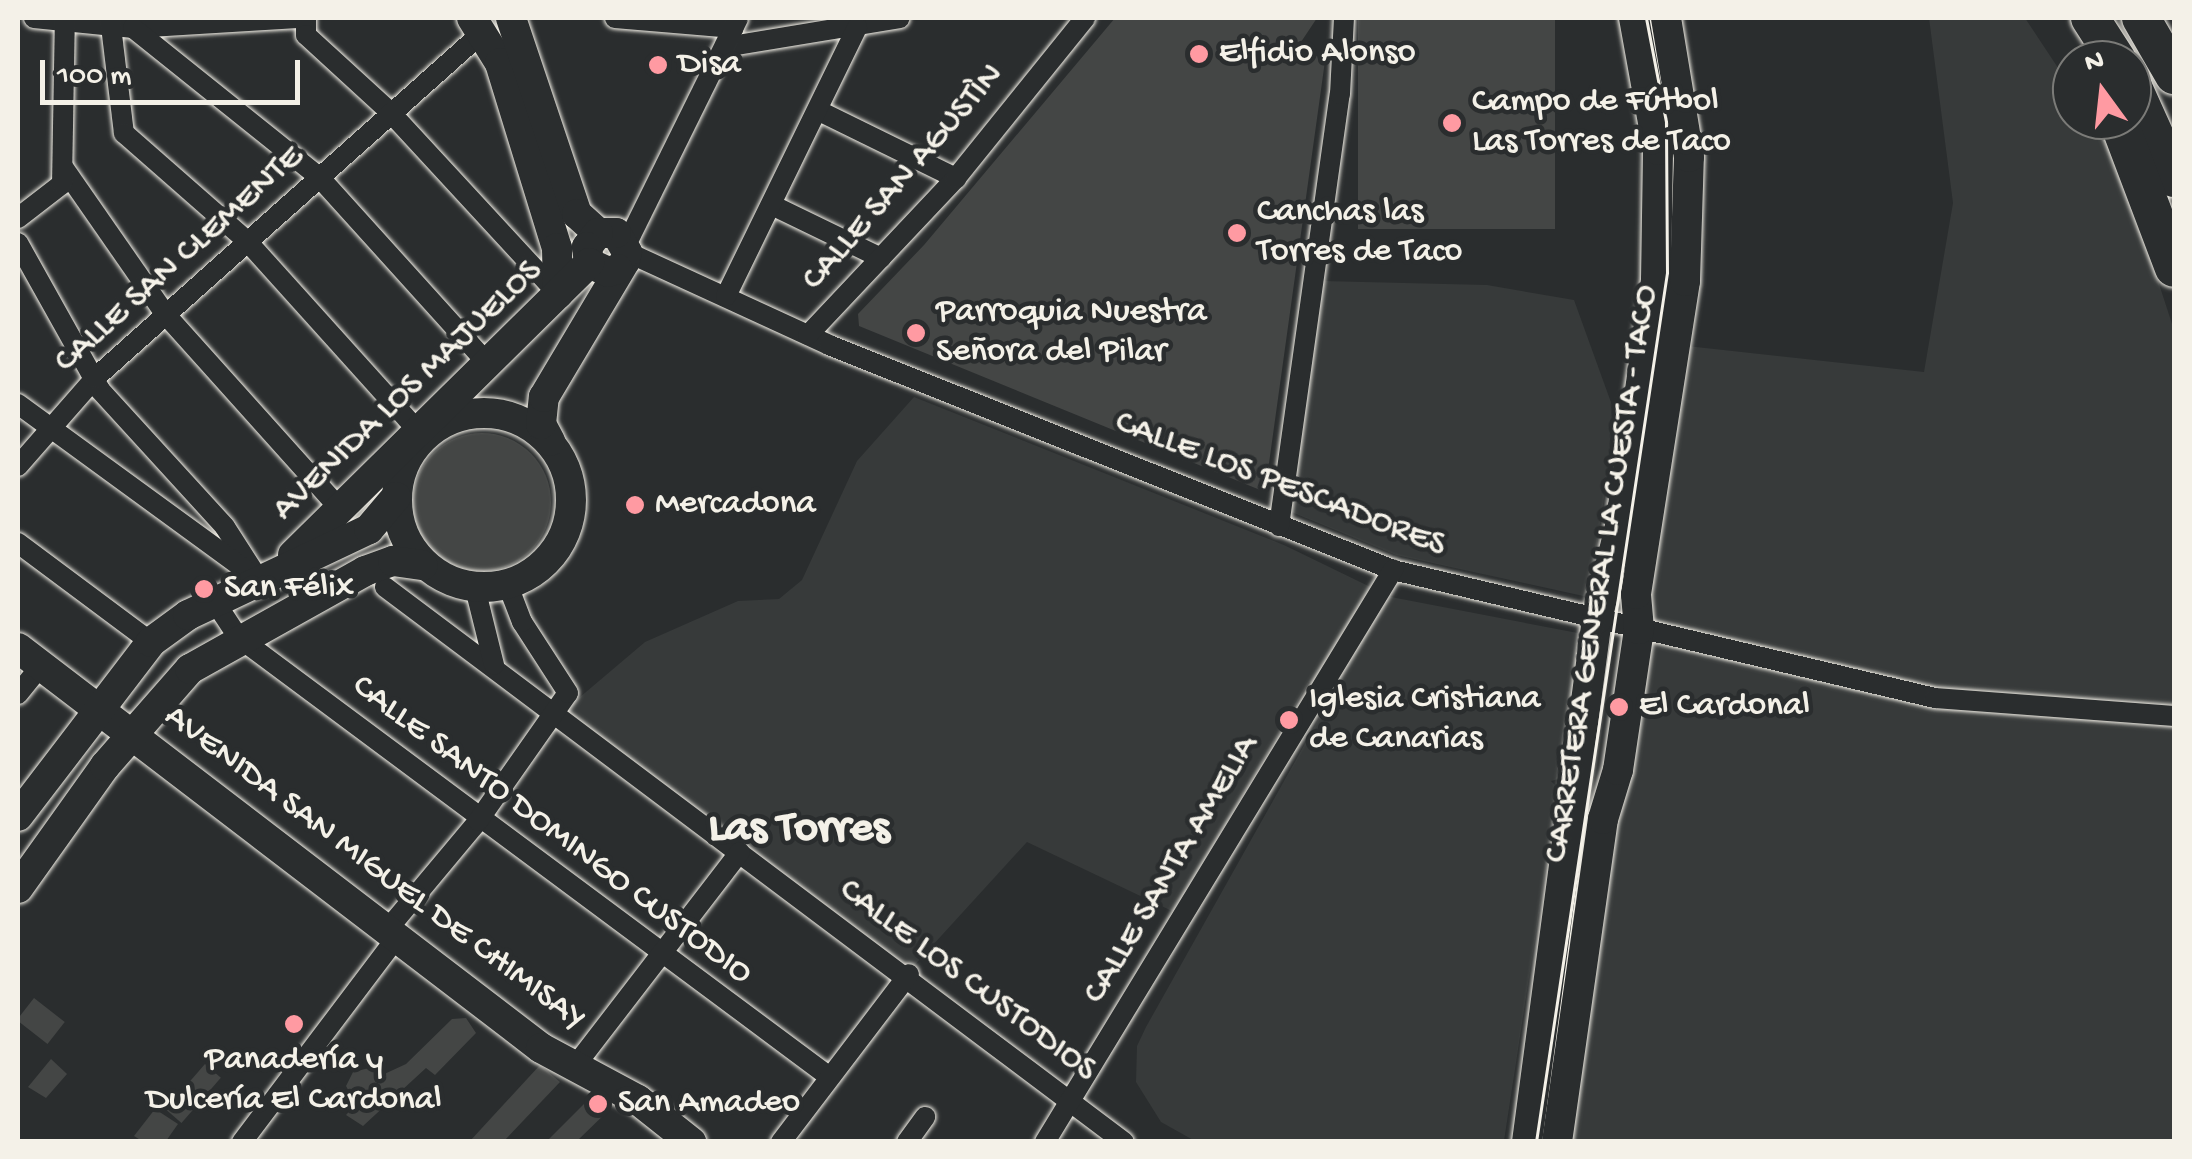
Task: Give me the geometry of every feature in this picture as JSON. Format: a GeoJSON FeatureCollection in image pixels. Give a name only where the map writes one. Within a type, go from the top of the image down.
{"type":"FeatureCollection","features":[{"type":"Feature","properties":{"kind":"highway"},"geometry":{"type":"LineString","coordinates":[[2090,18],[2104,40]]}},
{"type":"Feature","properties":{"kind":"highway"},"geometry":{"type":"LineString","coordinates":[[2142,18],[2174,75]]}},
{"type":"Feature","properties":{"kind":"highway"},"geometry":{"type":"LineString","coordinates":[[2152,129],[2174,178]]}},
{"type":"Feature","properties":{"kind":"highway"},"geometry":{"type":"LineString","coordinates":[[2126,140],[2174,268]]}},
{"type":"Feature","properties":{"kind":"street"},"geometry":{"type":"LineString","coordinates":[[34,18],[110,22],[133,28],[302,18],[306,35],[391,114],[558,294]]}},
{"type":"Feature","properties":{"kind":"street"},"geometry":{"type":"LineString","coordinates":[[615,18],[732,31],[857,27],[900,18]]}},
{"type":"Feature","properties":{"kind":"street","name":"CALLE SAN AGUSTÌN"},"geometry":{"type":"LineString","coordinates":[[808,335],[956,178],[1085,18]]}},
{"type":"Feature","properties":{"kind":"street"},"geometry":{"type":"LineString","coordinates":[[1279,526],[1340,94],[1344,18]]}},
{"type":"Feature","properties":{"kind":"street","name":"CARRETERA GENERAL LA CUESTA - TACO"},"geometry":{"type":"LineString","coordinates":[[1557,1142],[1603,818],[1618,770],[1639,629],[1636,594],[1690,228],[1689,157],[1666,18]]}},
{"type":"Feature","properties":{"kind":"street"},"geometry":{"type":"LineString","coordinates":[[486,20],[500,63],[599,243]]}},
{"type":"Feature","properties":{"kind":"street","name":"CALLE SAN CLEMENTE"},"geometry":{"type":"LineString","coordinates":[[18,466],[50,424],[95,378],[391,114],[486,20]]}},
{"type":"Feature","properties":{"kind":"street"},"geometry":{"type":"LineString","coordinates":[[18,218],[55,196],[62,167],[66,21]]}},
{"type":"Feature","properties":{"kind":"street","name":"CARRETERA GENERAL LA CUESTA - TACO"},"geometry":{"type":"LineString","coordinates":[[1527,1142],[1597,619],[1620,527],[1660,220],[1658,150],[1634,21]]}},
{"type":"Feature","properties":{"kind":"street"},"geometry":{"type":"LineString","coordinates":[[110,22],[124,133],[247,241],[421,434]]}},
{"type":"Feature","properties":{"kind":"street"},"geometry":{"type":"LineString","coordinates":[[158,46],[174,26]]}},
{"type":"Feature","properties":{"kind":"street"},"geometry":{"type":"LineString","coordinates":[[726,296],[819,112],[857,27]]}},
{"type":"Feature","properties":{"kind":"street"},"geometry":{"type":"LineString","coordinates":[[133,28],[320,178],[488,365]]}},
{"type":"Feature","properties":{"kind":"street","name":"AVENIDA LOS MAJUELOS"},"geometry":{"type":"LineString","coordinates":[[267,576],[421,434],[558,294],[599,243],[651,200],[732,31]]}},
{"type":"Feature","properties":{"kind":"street"},"geometry":{"type":"LineString","coordinates":[[819,112],[956,178]]}},
{"type":"Feature","properties":{"kind":"street"},"geometry":{"type":"LineString","coordinates":[[62,167],[166,315],[339,508]]}},
{"type":"Feature","properties":{"kind":"street"},"geometry":{"type":"LineString","coordinates":[[558,294],[561,268],[599,243],[609,220],[651,200]]}},
{"type":"Feature","properties":{"kind":"street"},"geometry":{"type":"LineString","coordinates":[[772,204],[881,258]]}},
{"type":"Feature","properties":{"kind":"street"},"geometry":{"type":"LineString","coordinates":[[18,243],[95,378],[267,576],[284,612]]}},
{"type":"Feature","properties":{"kind":"street","name":"AVENIDA LOS MAJUELOS"},"geometry":{"type":"LineString","coordinates":[[550,441],[541,424],[544,396],[599,243]]}},
{"type":"Feature","properties":{"kind":"street","name":"CALLE LOS PESCADORES"},"geometry":{"type":"LineString","coordinates":[[599,243],[808,335],[1393,570],[1935,698],[2174,716]]}},
{"type":"Feature","properties":{"kind":"street"},"geometry":{"type":"LineString","coordinates":[[18,404],[267,576]]}},
{"type":"Feature","properties":{"kind":"street"},"geometry":{"type":"LineString","coordinates":[[18,888],[132,735],[190,669],[238,637],[393,561],[424,565],[476,588],[508,586],[540,568],[570,522],[570,480],[550,441],[516,418],[491,413],[456,418],[421,434],[396,497],[404,538],[424,565]]}},
{"type":"Feature","properties":{"kind":"street","name":"AVENIDA LOS MAJUELOS"},"geometry":{"type":"LineString","coordinates":[[18,816],[97,707],[151,642],[214,602],[368,529],[396,497]]}},
{"type":"Feature","properties":{"kind":"street"},"geometry":{"type":"LineString","coordinates":[[18,544],[151,642]]}},
{"type":"Feature","properties":{"kind":"street","name":"CALLE SANTA AMELIA"},"geometry":{"type":"LineString","coordinates":[[1045,1142],[1393,570]]}},
{"type":"Feature","properties":{"kind":"street"},"geometry":{"type":"LineString","coordinates":[[242,1142],[568,693],[522,622],[508,586]]}},
{"type":"Feature","properties":{"kind":"street","name":"CALLE LOS CUSTODIOS"},"geometry":{"type":"LineString","coordinates":[[385,587],[909,974],[1124,1142]]}},
{"type":"Feature","properties":{"kind":"street"},"geometry":{"type":"LineString","coordinates":[[476,588],[494,665]]}},
{"type":"Feature","properties":{"kind":"street","name":"CALLE SANTO DOMINGO CUSTODIO"},"geometry":{"type":"LineString","coordinates":[[214,602],[238,637],[478,821],[827,1075]]}},
{"type":"Feature","properties":{"kind":"street"},"geometry":{"type":"LineString","coordinates":[[18,694],[29,657]]}},
{"type":"Feature","properties":{"kind":"street","name":"AVENIDA SAN MIGUEL DE CHIMISAY"},"geometry":{"type":"LineString","coordinates":[[29,657],[392,933],[576,1066],[638,1100],[691,1142]]}},
{"type":"Feature","properties":{"kind":"street"},"geometry":{"type":"LineString","coordinates":[[576,1066],[740,852]]}},
{"type":"Feature","properties":{"kind":"street"},"geometry":{"type":"LineString","coordinates":[[781,1142],[827,1075],[909,974]]}},
{"type":"Feature","properties":{"kind":"street"},"geometry":{"type":"LineString","coordinates":[[908,1142],[925,1117]]}},
{"type":"Feature","properties":{"kind":"shaded area"},"geometry":{"type":"Polygon","coordinates":[[[1115,18],[1317,18],[1299,45],[1325,61],[1265,492],[859,326],[858,314],[924,245],[1115,18]]]}},
{"type":"Feature","properties":{"kind":"shaded area","name":"Campo de Fútbol Las Torres de Taco"},"geometry":{"type":"Polygon","coordinates":[[[1358,18],[1555,18],[1555,229],[1358,229],[1358,18]]]}},
{"type":"Feature","properties":{"kind":"shaded area"},"geometry":{"type":"Polygon","coordinates":[[[1929,18],[2025,18],[2052,59],[2052,140],[2106,140],[2118,158],[2174,330],[2174,1141],[1566,1142],[1687,346],[1924,372],[1953,203],[1929,18]]]}},
{"type":"Feature","properties":{"kind":"shaded area"},"geometry":{"type":"Polygon","coordinates":[[[1323,281],[1487,285],[1574,300],[1617,419],[1588,597],[1396,555],[1289,511],[1323,281]]]}},
{"type":"Feature","properties":{"kind":"shaded area"},"geometry":{"type":"Polygon","coordinates":[[[914,397],[1284,545],[1391,597],[1583,634],[1559,779],[1551,781],[1558,788],[1504,1141],[1195,1141],[1161,1122],[1136,1082],[1137,1046],[1146,1027],[1334,692],[1309,682],[1174,912],[1027,842],[911,969],[560,714],[645,642],[738,601],[779,599],[802,580],[857,461],[914,397]]]}},
{"type":"Feature","properties":{"kind":"shaded area"},"geometry":{"type":"Polygon","coordinates":[[[482,433],[508,438],[531,453],[546,476],[551,502],[546,528],[531,551],[508,566],[482,571],[456,566],[433,551],[418,528],[413,502],[418,476],[433,453],[456,438],[482,433]]]}},
{"type":"Feature","properties":{"kind":"shaded area"},"geometry":{"type":"Polygon","coordinates":[[[34,998],[65,1022],[47,1044],[18,1021],[34,998]]]}},
{"type":"Feature","properties":{"kind":"shaded area"},"geometry":{"type":"Polygon","coordinates":[[[466,1018],[476,1033],[435,1075],[426,1068],[363,1126],[346,1115],[356,1104],[346,1086],[353,1072],[369,1068],[380,1076],[406,1064],[452,1019],[466,1018]]]}},
{"type":"Feature","properties":{"kind":"shaded area"},"geometry":{"type":"Polygon","coordinates":[[[51,1059],[67,1074],[46,1098],[28,1087],[51,1059]]]}},
{"type":"Feature","properties":{"kind":"shaded area"},"geometry":{"type":"Polygon","coordinates":[[[205,1064],[221,1078],[181,1123],[166,1109],[205,1064]]]}},
{"type":"Feature","properties":{"kind":"shaded area"},"geometry":{"type":"Polygon","coordinates":[[[540,1065],[560,1082],[504,1141],[470,1141],[540,1065]]]}},
{"type":"Feature","properties":{"kind":"shaded area"},"geometry":{"type":"Polygon","coordinates":[[[594,1094],[612,1107],[577,1141],[547,1141],[594,1094]]]}},
{"type":"Feature","properties":{"kind":"shaded area"},"geometry":{"type":"Polygon","coordinates":[[[155,1109],[178,1124],[166,1141],[142,1141],[134,1136],[155,1109]]]}},
{"type":"Feature","properties":{"kind":"tram line"},"geometry":{"type":"LineString","coordinates":[[1536,1142],[1667,273],[1666,122],[1646,18]]}},
{"type":"Feature","properties":{"kind":"place","name":"Elfidio Alonso"},"geometry":{"type":"Point","coordinates":[1199,54]}},
{"type":"Feature","properties":{"kind":"place","name":"Disa"},"geometry":{"type":"Point","coordinates":[658,65]}},
{"type":"Feature","properties":{"kind":"place","name":"Campo de Fútbol Las Torres de Taco"},"geometry":{"type":"Point","coordinates":[1452,123]}},
{"type":"Feature","properties":{"kind":"place","name":"Canchas las Torres de Taco"},"geometry":{"type":"Point","coordinates":[1237,233]}},
{"type":"Feature","properties":{"kind":"place","name":"Parroquia Nuestra Señora del Pilar"},"geometry":{"type":"Point","coordinates":[916,333]}},
{"type":"Feature","properties":{"kind":"place","name":"Mercadona"},"geometry":{"type":"Point","coordinates":[635,505]}},
{"type":"Feature","properties":{"kind":"place","name":"San Félix"},"geometry":{"type":"Point","coordinates":[204,589]}},
{"type":"Feature","properties":{"kind":"place","name":"El Cardonal"},"geometry":{"type":"Point","coordinates":[1619,707]}},
{"type":"Feature","properties":{"kind":"place","name":"Iglesia Cristiana de Canarias"},"geometry":{"type":"Point","coordinates":[1289,720]}},
{"type":"Feature","properties":{"kind":"place","name":"Panadería y Dulcería El Cardonal"},"geometry":{"type":"Point","coordinates":[294,1024]}},
{"type":"Feature","properties":{"kind":"place","name":"San Amadeo"},"geometry":{"type":"Point","coordinates":[598,1104]}},
{"type":"Feature","properties":{"kind":"district","name":"Las Torres"},"geometry":{"type":"Point","coordinates":[799,830]}}]}
